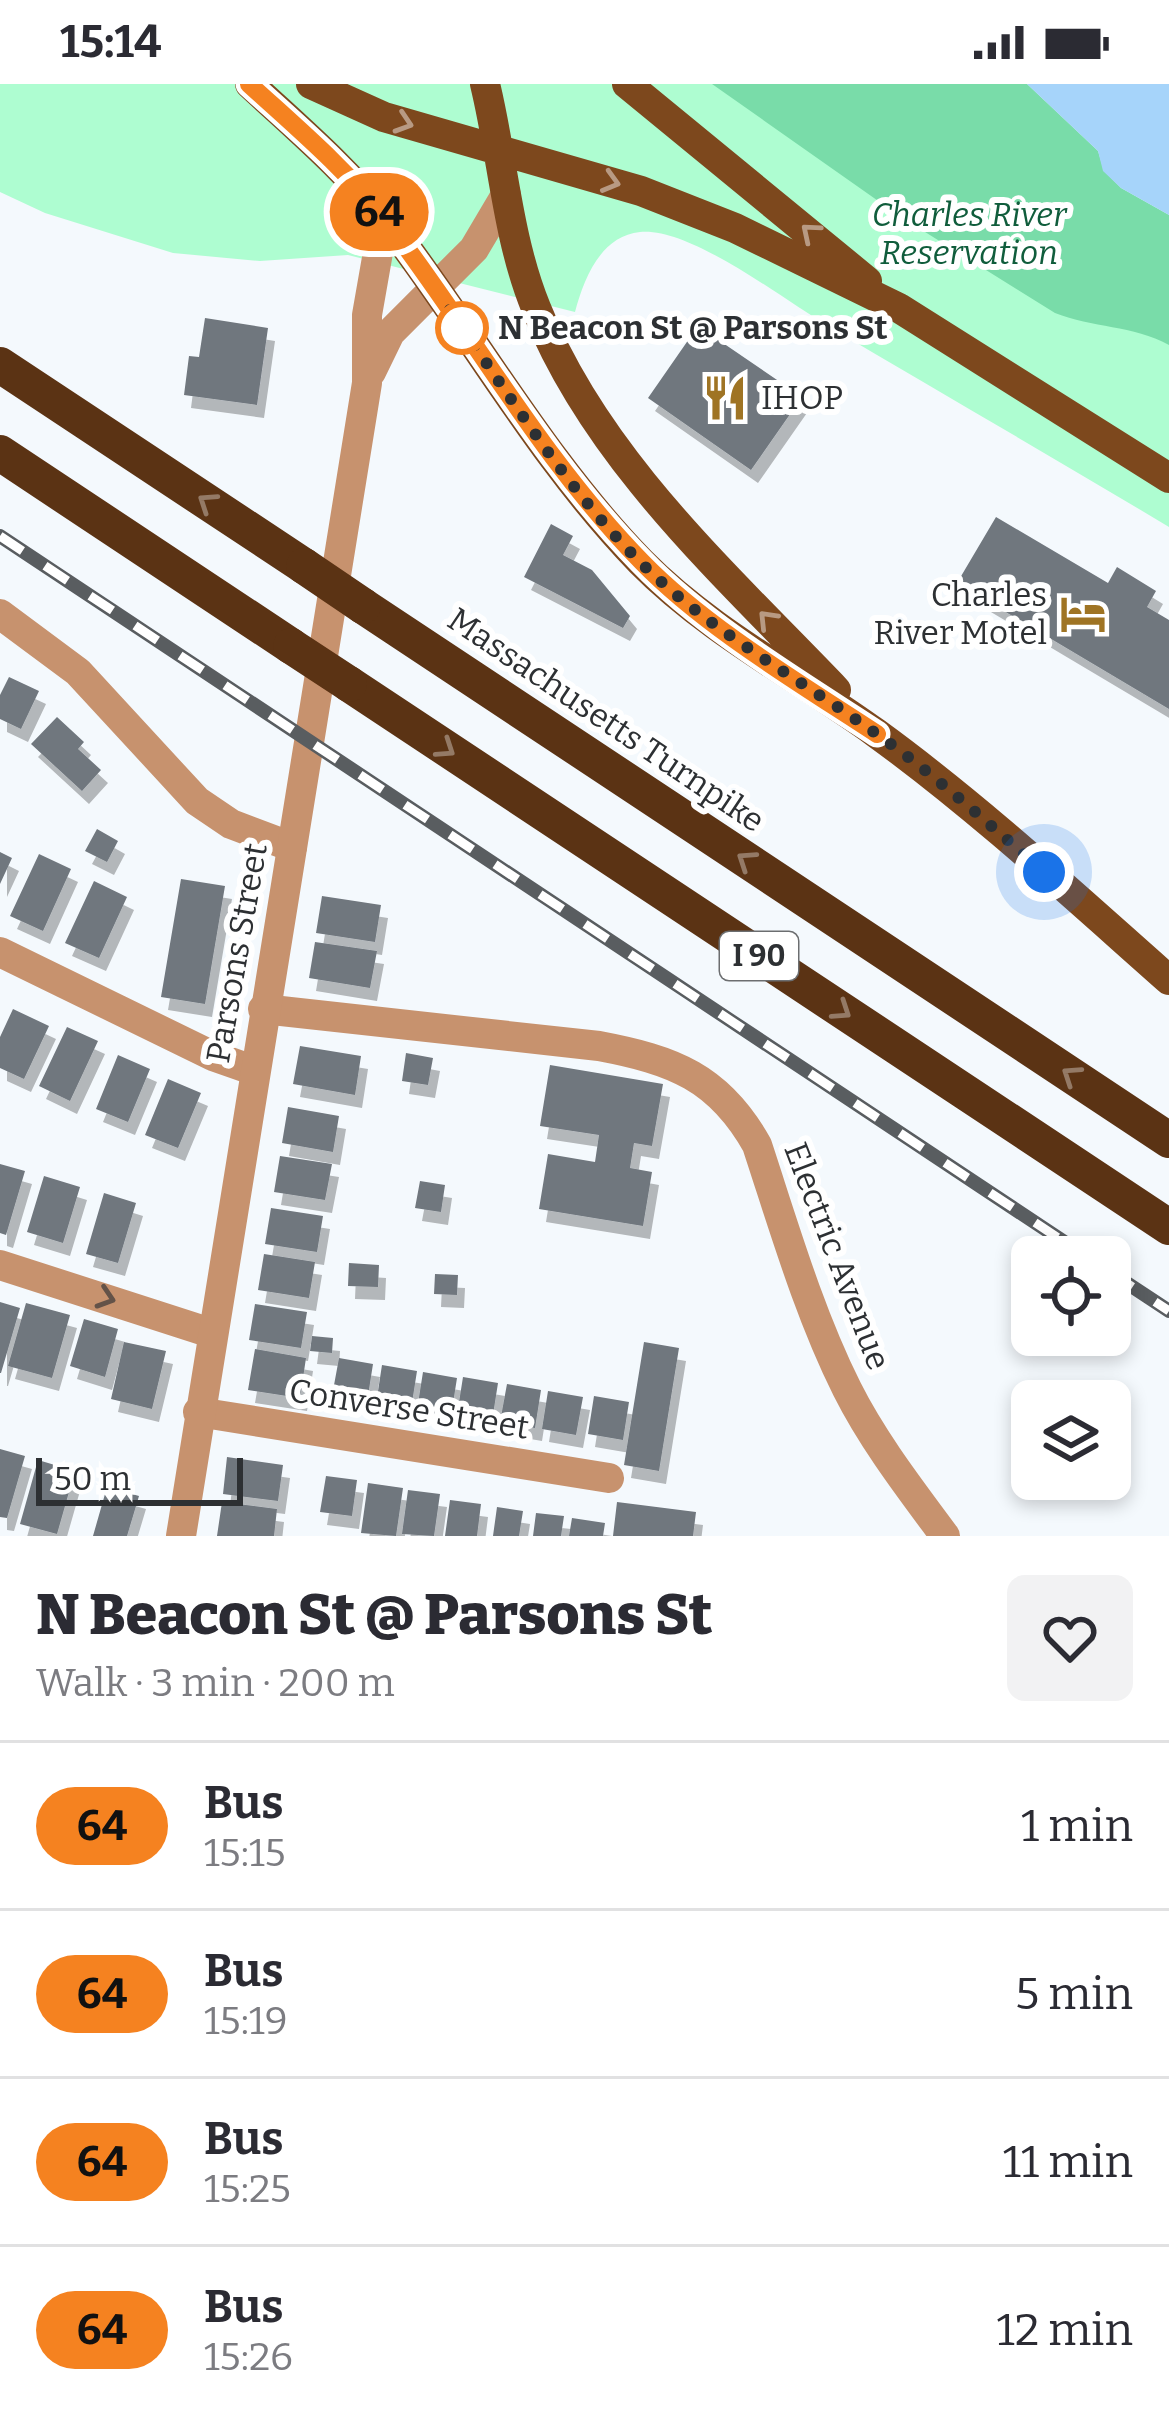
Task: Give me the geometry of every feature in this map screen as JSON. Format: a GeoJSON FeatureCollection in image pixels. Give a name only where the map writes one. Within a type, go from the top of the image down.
{"type":"FeatureCollection","features":[{"type":"Feature","properties":{"kind":"highway","name":"Massachusetts Turnpike"},"geometry":{"type":"LineString","coordinates":[[0,364],[1169,1140]]}},
{"type":"Feature","properties":{"kind":"highway","name":"I 90"},"geometry":{"type":"LineString","coordinates":[[0,453],[1169,1227]]}},
{"type":"Feature","properties":{"kind":"main road"},"geometry":{"type":"LineString","coordinates":[[250,84],[384,218],[556,460],[640,560],[699,611],[877,734],[1169,980]]}},
{"type":"Feature","properties":{"kind":"main road"},"geometry":{"type":"LineString","coordinates":[[312,85],[351,84]]}},
{"type":"Feature","properties":{"kind":"main road"},"geometry":{"type":"LineString","coordinates":[[485,84],[506,195],[535,306],[556,354],[596,419],[706,555],[877,734]]}},
{"type":"Feature","properties":{"kind":"main road"},"geometry":{"type":"LineString","coordinates":[[627,84],[899,308]]}},
{"type":"Feature","properties":{"kind":"main road"},"geometry":{"type":"LineString","coordinates":[[312,85],[384,117],[690,209],[899,308],[1169,478]]}},
{"type":"Feature","properties":{"kind":"street","name":"Parsons Street"},"geometry":{"type":"LineString","coordinates":[[367,383],[390,333],[480,242],[506,195]]}},
{"type":"Feature","properties":{"kind":"street","name":"Parsons Street"},"geometry":{"type":"LineString","coordinates":[[181,1536],[367,383],[367,316],[384,218]]}},
{"type":"Feature","properties":{"kind":"street"},"geometry":{"type":"LineString","coordinates":[[0,614],[78,672],[196,801],[231,824],[292,847]]}},
{"type":"Feature","properties":{"kind":"street"},"geometry":{"type":"LineString","coordinates":[[0,952],[213,1056],[253,1070]]}},
{"type":"Feature","properties":{"kind":"street","name":"Electric Avenue"},"geometry":{"type":"LineString","coordinates":[[263,1009],[599,1046],[672,1064],[699,1078],[742,1118],[757,1145],[826,1341],[849,1392],[904,1481],[945,1536]]}},
{"type":"Feature","properties":{"kind":"street"},"geometry":{"type":"LineString","coordinates":[[0,1264],[211,1333]]}},
{"type":"Feature","properties":{"kind":"street","name":"Converse Street"},"geometry":{"type":"LineString","coordinates":[[198,1412],[609,1478]]}},
{"type":"Feature","properties":{"kind":"green space","name":"Charles River Reservation"},"geometry":{"type":"Polygon","coordinates":[[[0,84],[1027,84],[1098,151],[1104,171],[1121,188],[1169,215],[1169,527],[828,326],[737,267],[661,234],[626,235],[605,250],[589,273],[575,312],[348,255],[260,261],[173,253],[45,213],[0,192],[0,84]]]}},
{"type":"Feature","properties":{"kind":"green space"},"geometry":{"type":"Polygon","coordinates":[[[712,84],[1027,84],[1098,151],[1104,171],[1121,188],[1169,215],[1169,345],[1055,313],[901,217],[712,84]]]}},
{"type":"Feature","properties":{"kind":"water"},"geometry":{"type":"Polygon","coordinates":[[[1027,84],[1169,84],[1169,215],[1121,188],[1103,171],[1098,151],[1027,84]]]}},
{"type":"Feature","properties":{"kind":"building"},"geometry":{"type":"Polygon","coordinates":[[[205,318],[268,328],[257,405],[184,395],[189,356],[199,357],[205,318]]]}},
{"type":"Feature","properties":{"kind":"building","name":"IHOP"},"geometry":{"type":"Polygon","coordinates":[[[698,326],[802,397],[751,470],[648,398],[698,326]]]}},
{"type":"Feature","properties":{"kind":"building","name":"Charles River Motel"},"geometry":{"type":"Polygon","coordinates":[[[996,517],[1108,583],[1117,567],[1156,591],[1147,607],[1169,620],[1169,709],[957,583],[996,517]]]}},
{"type":"Feature","properties":{"kind":"building"},"geometry":{"type":"Polygon","coordinates":[[[551,524],[573,536],[563,555],[592,570],[630,616],[623,628],[524,577],[551,524]]]}},
{"type":"Feature","properties":{"kind":"building"},"geometry":{"type":"Polygon","coordinates":[[[9,677],[39,691],[21,729],[0,719],[0,695],[9,677]]]}},
{"type":"Feature","properties":{"kind":"building"},"geometry":{"type":"Polygon","coordinates":[[[57,717],[84,742],[78,749],[101,770],[82,791],[31,744],[57,717]]]}},
{"type":"Feature","properties":{"kind":"building"},"geometry":{"type":"Polygon","coordinates":[[[97,829],[118,841],[107,862],[85,851],[97,829]]]}},
{"type":"Feature","properties":{"kind":"building"},"geometry":{"type":"Polygon","coordinates":[[[0,852],[12,858],[0,884],[0,852]]]}},
{"type":"Feature","properties":{"kind":"building"},"geometry":{"type":"Polygon","coordinates":[[[39,854],[71,869],[43,931],[10,916],[39,854]]]}},
{"type":"Feature","properties":{"kind":"building"},"geometry":{"type":"Polygon","coordinates":[[[181,879],[225,886],[205,1004],[161,997],[181,879]]]}},
{"type":"Feature","properties":{"kind":"building"},"geometry":{"type":"Polygon","coordinates":[[[94,881],[127,897],[99,958],[65,943],[94,881]]]}},
{"type":"Feature","properties":{"kind":"building"},"geometry":{"type":"Polygon","coordinates":[[[322,896],[381,905],[375,942],[316,933],[322,896]]]}},
{"type":"Feature","properties":{"kind":"building"},"geometry":{"type":"Polygon","coordinates":[[[315,942],[377,951],[370,988],[309,978],[315,942]]]}},
{"type":"Feature","properties":{"kind":"building"},"geometry":{"type":"Polygon","coordinates":[[[13,1009],[49,1026],[24,1079],[0,1068],[0,1037],[13,1009]]]}},
{"type":"Feature","properties":{"kind":"building"},"geometry":{"type":"Polygon","coordinates":[[[67,1027],[98,1041],[70,1101],[39,1086],[67,1027]]]}},
{"type":"Feature","properties":{"kind":"building"},"geometry":{"type":"Polygon","coordinates":[[[300,1046],[361,1056],[355,1095],[293,1084],[300,1046]]]}},
{"type":"Feature","properties":{"kind":"building"},"geometry":{"type":"Polygon","coordinates":[[[406,1053],[433,1058],[428,1085],[402,1081],[406,1053]]]}},
{"type":"Feature","properties":{"kind":"building"},"geometry":{"type":"Polygon","coordinates":[[[118,1055],[150,1069],[128,1122],[96,1109],[118,1055]]]}},
{"type":"Feature","properties":{"kind":"building"},"geometry":{"type":"Polygon","coordinates":[[[550,1065],[663,1084],[652,1146],[634,1143],[630,1168],[652,1172],[643,1226],[539,1209],[548,1154],[595,1162],[599,1135],[540,1126],[550,1065]]]}},
{"type":"Feature","properties":{"kind":"building"},"geometry":{"type":"Polygon","coordinates":[[[168,1079],[201,1093],[178,1148],[145,1135],[168,1079]]]}},
{"type":"Feature","properties":{"kind":"building"},"geometry":{"type":"Polygon","coordinates":[[[288,1107],[339,1116],[333,1152],[282,1143],[288,1107]]]}},
{"type":"Feature","properties":{"kind":"building"},"geometry":{"type":"Polygon","coordinates":[[[280,1156],[332,1164],[325,1200],[274,1192],[280,1156]]]}},
{"type":"Feature","properties":{"kind":"building"},"geometry":{"type":"Polygon","coordinates":[[[0,1164],[25,1171],[6,1235],[0,1233],[0,1164]]]}},
{"type":"Feature","properties":{"kind":"building"},"geometry":{"type":"Polygon","coordinates":[[[44,1176],[80,1187],[63,1243],[27,1232],[44,1176]]]}},
{"type":"Feature","properties":{"kind":"building"},"geometry":{"type":"Polygon","coordinates":[[[420,1181],[445,1185],[441,1212],[415,1208],[420,1181]]]}},
{"type":"Feature","properties":{"kind":"building"},"geometry":{"type":"Polygon","coordinates":[[[104,1193],[136,1203],[118,1263],[86,1254],[104,1193]]]}},
{"type":"Feature","properties":{"kind":"building"},"geometry":{"type":"Polygon","coordinates":[[[271,1208],[323,1216],[317,1252],[265,1244],[271,1208]]]}},
{"type":"Feature","properties":{"kind":"building"},"geometry":{"type":"Polygon","coordinates":[[[264,1254],[315,1262],[309,1298],[258,1290],[264,1254]]]}},
{"type":"Feature","properties":{"kind":"building"},"geometry":{"type":"Polygon","coordinates":[[[349,1263],[379,1265],[378,1287],[348,1286],[349,1263]]]}},
{"type":"Feature","properties":{"kind":"building"},"geometry":{"type":"Polygon","coordinates":[[[435,1274],[458,1275],[457,1295],[434,1294],[435,1274]]]}},
{"type":"Feature","properties":{"kind":"building"},"geometry":{"type":"Polygon","coordinates":[[[0,1302],[20,1308],[1,1373],[0,1373],[0,1302]]]}},
{"type":"Feature","properties":{"kind":"building"},"geometry":{"type":"Polygon","coordinates":[[[26,1303],[70,1315],[52,1378],[8,1366],[26,1303]]]}},
{"type":"Feature","properties":{"kind":"building"},"geometry":{"type":"Polygon","coordinates":[[[255,1304],[307,1312],[301,1348],[249,1340],[255,1304]]]}},
{"type":"Feature","properties":{"kind":"building"},"geometry":{"type":"Polygon","coordinates":[[[84,1319],[118,1329],[105,1377],[70,1366],[84,1319]]]}},
{"type":"Feature","properties":{"kind":"building"},"geometry":{"type":"Polygon","coordinates":[[[312,1336],[333,1338],[332,1353],[310,1351],[312,1336]]]}},
{"type":"Feature","properties":{"kind":"building"},"geometry":{"type":"Polygon","coordinates":[[[124,1342],[166,1351],[152,1409],[111,1399],[124,1342]]]}},
{"type":"Feature","properties":{"kind":"building"},"geometry":{"type":"Polygon","coordinates":[[[644,1342],[679,1348],[659,1471],[624,1465],[644,1342]]]}},
{"type":"Feature","properties":{"kind":"building"},"geometry":{"type":"Polygon","coordinates":[[[255,1349],[306,1358],[300,1398],[248,1390],[255,1349]]]}},
{"type":"Feature","properties":{"kind":"building"},"geometry":{"type":"Polygon","coordinates":[[[339,1358],[373,1364],[367,1402],[332,1396],[339,1358]]]}},
{"type":"Feature","properties":{"kind":"building"},"geometry":{"type":"Polygon","coordinates":[[[382,1365],[417,1371],[411,1409],[376,1404],[382,1365]]]}},
{"type":"Feature","properties":{"kind":"building"},"geometry":{"type":"Polygon","coordinates":[[[423,1372],[457,1378],[451,1416],[417,1410],[423,1372]]]}},
{"type":"Feature","properties":{"kind":"building"},"geometry":{"type":"Polygon","coordinates":[[[463,1377],[498,1383],[492,1421],[457,1415],[463,1377]]]}},
{"type":"Feature","properties":{"kind":"building"},"geometry":{"type":"Polygon","coordinates":[[[507,1384],[541,1390],[535,1428],[500,1422],[507,1384]]]}},
{"type":"Feature","properties":{"kind":"building"},"geometry":{"type":"Polygon","coordinates":[[[548,1391],[583,1397],[576,1435],[542,1429],[548,1391]]]}},
{"type":"Feature","properties":{"kind":"building"},"geometry":{"type":"Polygon","coordinates":[[[594,1396],[629,1402],[623,1440],[588,1434],[594,1396]]]}},
{"type":"Feature","properties":{"kind":"building"},"geometry":{"type":"Polygon","coordinates":[[[0,1449],[25,1456],[7,1518],[0,1517],[0,1449]]]}},
{"type":"Feature","properties":{"kind":"building"},"geometry":{"type":"Polygon","coordinates":[[[227,1457],[283,1465],[278,1501],[223,1494],[227,1457]]]}},
{"type":"Feature","properties":{"kind":"building"},"geometry":{"type":"Polygon","coordinates":[[[38,1460],[75,1471],[57,1534],[20,1524],[38,1460]]]}},
{"type":"Feature","properties":{"kind":"building"},"geometry":{"type":"Polygon","coordinates":[[[326,1476],[357,1480],[352,1516],[320,1512],[326,1476]]]}},
{"type":"Feature","properties":{"kind":"building"},"geometry":{"type":"Polygon","coordinates":[[[368,1483],[403,1488],[396,1536],[361,1533],[368,1483]]]}},
{"type":"Feature","properties":{"kind":"building"},"geometry":{"type":"Polygon","coordinates":[[[107,1487],[139,1496],[127,1536],[93,1536],[107,1487]]]}},
{"type":"Feature","properties":{"kind":"building"},"geometry":{"type":"Polygon","coordinates":[[[408,1490],[440,1494],[434,1536],[402,1534],[408,1490]]]}},
{"type":"Feature","properties":{"kind":"building"},"geometry":{"type":"Polygon","coordinates":[[[450,1500],[481,1504],[477,1536],[445,1536],[450,1500]]]}},
{"type":"Feature","properties":{"kind":"building"},"geometry":{"type":"Polygon","coordinates":[[[222,1502],[277,1509],[274,1536],[217,1536],[222,1502]]]}},
{"type":"Feature","properties":{"kind":"building"},"geometry":{"type":"Polygon","coordinates":[[[617,1502],[696,1512],[693,1536],[613,1536],[617,1502]]]}},
{"type":"Feature","properties":{"kind":"building"},"geometry":{"type":"Polygon","coordinates":[[[497,1507],[523,1511],[519,1536],[493,1536],[497,1507]]]}},
{"type":"Feature","properties":{"kind":"building"},"geometry":{"type":"Polygon","coordinates":[[[536,1513],[564,1516],[561,1536],[533,1536],[536,1513]]]}},
{"type":"Feature","properties":{"kind":"building"},"geometry":{"type":"Polygon","coordinates":[[[572,1518],[605,1523],[603,1536],[569,1536],[572,1518]]]}},
{"type":"Feature","properties":{"kind":"railway"},"geometry":{"type":"LineString","coordinates":[[0,536],[1055,1236]]}},
{"type":"Feature","properties":{"kind":"railway"},"geometry":{"type":"LineString","coordinates":[[1131,1286],[1169,1311]]}},
{"type":"Feature","properties":{"kind":"bus line","name":"64"},"geometry":{"type":"LineString","coordinates":[[249,84],[312,141],[384,218],[556,460],[640,560],[699,611],[877,734]]}},
{"type":"Feature","properties":{"kind":"place","name":"N Beacon St @ Parsons St"},"geometry":{"type":"Point","coordinates":[462,328]}},
{"type":"Feature","properties":{"kind":"place","name":"IHOP"},"geometry":{"type":"Point","coordinates":[725,398]}},
{"type":"Feature","properties":{"kind":"place","name":"Charles River Motel"},"geometry":{"type":"Point","coordinates":[1083,614]}},
{"type":"Feature","properties":{"kind":"route"},"geometry":{"type":"LineString","coordinates":[[462,328],[450,310],[532,429],[604,521],[655,575],[877,734],[1044,872]]}}]}
